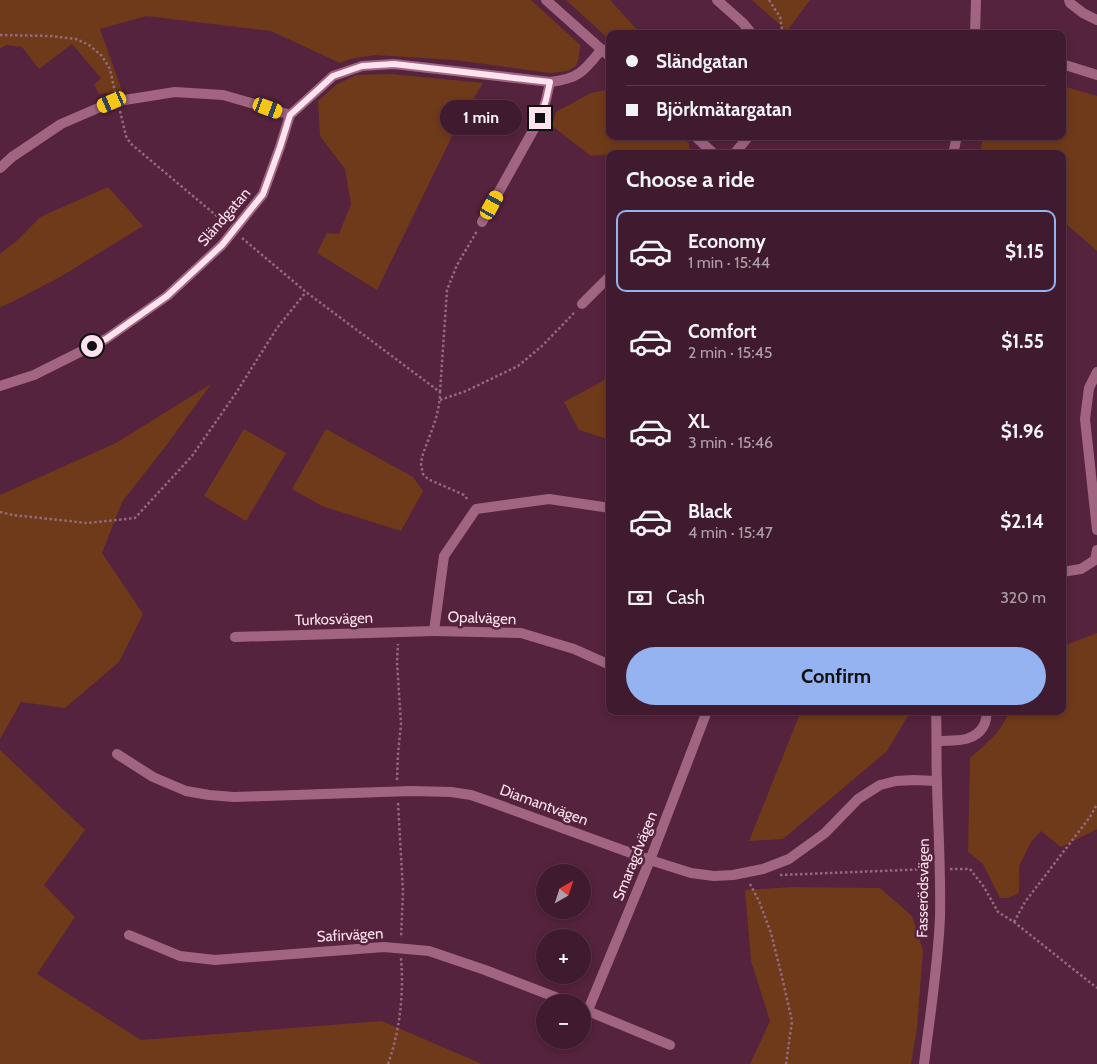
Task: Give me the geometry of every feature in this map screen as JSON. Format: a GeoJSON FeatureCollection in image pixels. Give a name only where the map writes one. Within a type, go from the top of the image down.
{"type":"FeatureCollection","features":[{"type":"Feature","properties":{"kind":"street"},"geometry":{"type":"LineString","coordinates":[[546,0],[606,53]]}},
{"type":"Feature","properties":{"kind":"street"},"geometry":{"type":"LineString","coordinates":[[717,0],[749,30]]}},
{"type":"Feature","properties":{"kind":"street"},"geometry":{"type":"LineString","coordinates":[[975,30],[976,0]]}},
{"type":"Feature","properties":{"kind":"street"},"geometry":{"type":"LineString","coordinates":[[1069,0],[1083,13],[1097,20]]}},
{"type":"Feature","properties":{"kind":"street"},"geometry":{"type":"LineString","coordinates":[[0,168],[12,157],[61,124],[112,102],[174,92],[223,95],[290,115],[333,76],[362,66],[394,64],[550,82],[564,80],[577,75],[602,49]]}},
{"type":"Feature","properties":{"kind":"street"},"geometry":{"type":"LineString","coordinates":[[1066,65],[1097,76]]}},
{"type":"Feature","properties":{"kind":"street"},"geometry":{"type":"LineString","coordinates":[[482,222],[540,118],[550,82]]}},
{"type":"Feature","properties":{"kind":"street","name":"Sländgatan"},"geometry":{"type":"LineString","coordinates":[[0,386],[34,375],[106,339],[167,296],[222,245],[263,194],[290,115]]}},
{"type":"Feature","properties":{"kind":"street"},"geometry":{"type":"LineString","coordinates":[[699,140],[710,150]]}},
{"type":"Feature","properties":{"kind":"street"},"geometry":{"type":"LineString","coordinates":[[737,150],[746,140]]}},
{"type":"Feature","properties":{"kind":"street"},"geometry":{"type":"LineString","coordinates":[[582,304],[606,280]]}},
{"type":"Feature","properties":{"kind":"street"},"geometry":{"type":"LineString","coordinates":[[1097,372],[1090,388],[1085,419],[1097,530]]}},
{"type":"Feature","properties":{"kind":"street"},"geometry":{"type":"LineString","coordinates":[[476,509],[549,499],[606,507]]}},
{"type":"Feature","properties":{"kind":"street","name":"Opalvägen"},"geometry":{"type":"LineString","coordinates":[[476,509],[444,556],[434,631],[521,634],[574,649],[606,664]]}},
{"type":"Feature","properties":{"kind":"street"},"geometry":{"type":"LineString","coordinates":[[1066,572],[1081,570],[1095,560],[1097,550]]}},
{"type":"Feature","properties":{"kind":"street","name":"Turkosvägen"},"geometry":{"type":"LineString","coordinates":[[235,638],[434,631]]}},
{"type":"Feature","properties":{"kind":"street","name":"Smaragdvägen"},"geometry":{"type":"LineString","coordinates":[[591,995],[650,860],[705,715]]}},
{"type":"Feature","properties":{"kind":"street","name":"Fasserödsvägen"},"geometry":{"type":"LineString","coordinates":[[924,1064],[940,918],[936,715]]}},
{"type":"Feature","properties":{"kind":"street"},"geometry":{"type":"LineString","coordinates":[[938,741],[972,738],[982,729],[986,715]]}},
{"type":"Feature","properties":{"kind":"street","name":"Diamantvägen"},"geometry":{"type":"LineString","coordinates":[[117,754],[153,777],[186,791],[209,795],[250,796],[411,791],[452,792],[471,795],[690,874],[714,876],[744,874],[789,859],[825,833],[858,799],[880,785],[896,781],[937,781]]}},
{"type":"Feature","properties":{"kind":"street","name":"Safirvägen"},"geometry":{"type":"LineString","coordinates":[[129,935],[180,956],[215,960],[384,947],[429,951],[547,994]]}},
{"type":"Feature","properties":{"kind":"street"},"geometry":{"type":"LineString","coordinates":[[591,1012],[670,1045]]}},
{"type":"Feature","properties":{"kind":"path"},"geometry":{"type":"LineString","coordinates":[[769,0],[780,17],[781,30]]}},
{"type":"Feature","properties":{"kind":"path"},"geometry":{"type":"LineString","coordinates":[[0,34],[76,39],[90,45],[102,56],[110,69],[126,136],[130,143],[306,292],[440,392]]}},
{"type":"Feature","properties":{"kind":"path"},"geometry":{"type":"LineString","coordinates":[[476,509],[464,495],[428,480],[423,474],[422,457],[438,413],[440,400],[447,290],[457,265],[482,222]]}},
{"type":"Feature","properties":{"kind":"path"},"geometry":{"type":"LineString","coordinates":[[0,512],[87,523],[135,518],[192,456],[236,393],[277,328],[306,292]]}},
{"type":"Feature","properties":{"kind":"path"},"geometry":{"type":"LineString","coordinates":[[440,400],[466,391],[518,366],[542,346],[582,304]]}},
{"type":"Feature","properties":{"kind":"path"},"geometry":{"type":"LineString","coordinates":[[1014,922],[1025,902],[1090,817],[1097,804]]}},
{"type":"Feature","properties":{"kind":"path"},"geometry":{"type":"LineString","coordinates":[[1093,812],[1097,816]]}},
{"type":"Feature","properties":{"kind":"path"},"geometry":{"type":"LineString","coordinates":[[778,875],[970,869],[998,912],[1014,922],[1097,988]]}},
{"type":"Feature","properties":{"kind":"path"},"geometry":{"type":"LineString","coordinates":[[744,874],[759,901],[771,933],[792,1021],[786,1064]]}},
{"type":"Feature","properties":{"kind":"path"},"geometry":{"type":"LineString","coordinates":[[388,1064],[394,1046],[402,1004],[400,948]]}},
{"type":"Feature","properties":{"kind":"shaded area"},"geometry":{"type":"Polygon","coordinates":[[[0,0],[531,0],[580,45],[579,57],[576,66],[567,71],[550,73],[455,60],[375,55],[350,59],[340,63],[271,31],[146,16],[100,29],[122,91],[99,94],[94,85],[101,78],[72,44],[39,69],[22,47],[6,45],[0,49],[0,0]]]}},
{"type":"Feature","properties":{"kind":"shaded area"},"geometry":{"type":"Polygon","coordinates":[[[566,0],[610,0],[637,30],[606,30],[606,36],[566,0]]]}},
{"type":"Feature","properties":{"kind":"shaded area"},"geometry":{"type":"Polygon","coordinates":[[[752,0],[810,0],[786,30],[752,0]]]}},
{"type":"Feature","properties":{"kind":"shaded area"},"geometry":{"type":"Polygon","coordinates":[[[391,74],[483,83],[458,124],[377,290],[317,253],[327,233],[339,234],[351,204],[345,169],[320,136],[318,101],[336,85],[356,75],[391,74]]]}},
{"type":"Feature","properties":{"kind":"shaded area"},"geometry":{"type":"Polygon","coordinates":[[[1066,87],[1097,96],[1097,251],[1066,224],[1066,150],[980,150],[983,140],[1066,140],[1066,87]]]}},
{"type":"Feature","properties":{"kind":"shaded area"},"geometry":{"type":"Polygon","coordinates":[[[606,90],[606,140],[685,140],[689,143],[689,150],[606,150],[606,155],[591,156],[552,126],[556,112],[591,93],[606,90]]]}},
{"type":"Feature","properties":{"kind":"shaded area"},"geometry":{"type":"Polygon","coordinates":[[[108,187],[143,226],[60,277],[0,307],[0,254],[19,239],[40,217],[108,187]]]}},
{"type":"Feature","properties":{"kind":"shaded area"},"geometry":{"type":"Polygon","coordinates":[[[606,378],[606,439],[579,430],[564,402],[606,378]]]}},
{"type":"Feature","properties":{"kind":"shaded area"},"geometry":{"type":"Polygon","coordinates":[[[211,384],[122,502],[102,553],[143,614],[119,662],[65,708],[21,702],[0,739],[0,495],[116,443],[211,384]]]}},
{"type":"Feature","properties":{"kind":"shaded area"},"geometry":{"type":"Polygon","coordinates":[[[244,429],[286,453],[246,521],[204,496],[244,429]]]}},
{"type":"Feature","properties":{"kind":"shaded area"},"geometry":{"type":"Polygon","coordinates":[[[326,429],[413,477],[423,491],[401,531],[322,506],[292,489],[326,429]]]}},
{"type":"Feature","properties":{"kind":"shaded area"},"geometry":{"type":"Polygon","coordinates":[[[1097,633],[1097,829],[1061,847],[1041,831],[1031,842],[1019,866],[1019,893],[1008,898],[1000,898],[983,864],[968,852],[970,758],[998,731],[1007,715],[1066,715],[1066,645],[1097,633]]]}},
{"type":"Feature","properties":{"kind":"shaded area"},"geometry":{"type":"Polygon","coordinates":[[[799,715],[908,715],[887,751],[783,839],[749,841],[799,715]]]}},
{"type":"Feature","properties":{"kind":"shaded area"},"geometry":{"type":"Polygon","coordinates":[[[0,750],[85,830],[44,885],[75,917],[37,974],[141,1040],[382,1021],[482,1064],[0,1064],[0,750]]]}},
{"type":"Feature","properties":{"kind":"shaded area"},"geometry":{"type":"Polygon","coordinates":[[[793,887],[880,888],[912,916],[923,950],[917,1028],[911,1064],[750,1064],[770,1021],[751,961],[745,890],[793,887]]]}},
{"type":"Feature","properties":{"kind":"route"},"geometry":{"type":"LineString","coordinates":[[92,346],[106,339],[167,296],[222,245],[263,194],[290,115],[333,76],[362,66],[394,64],[550,82],[540,118]]}}]}
